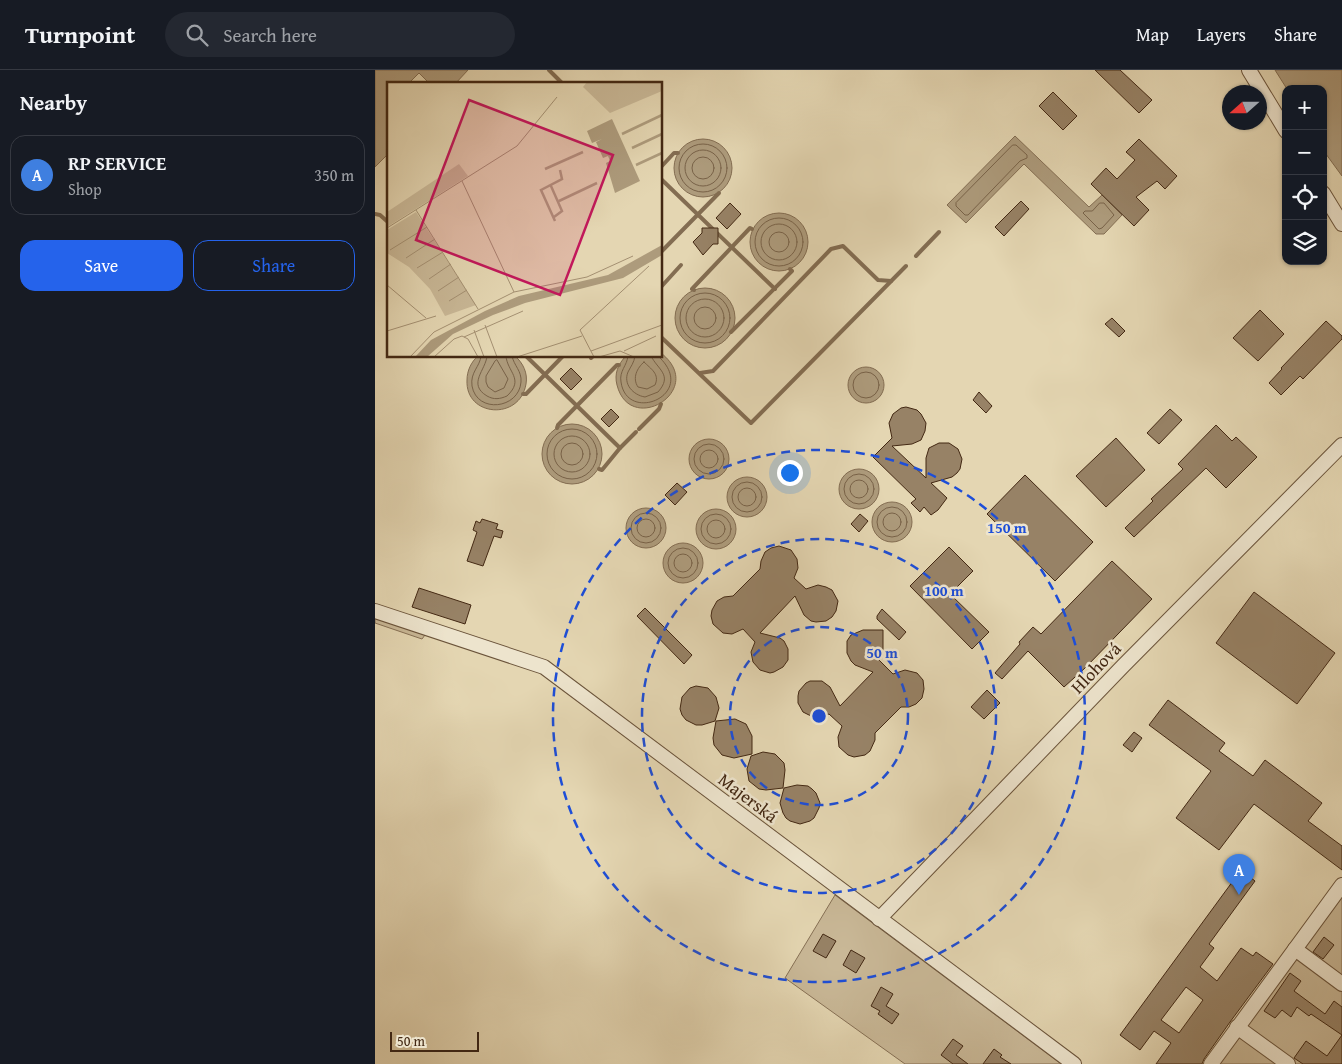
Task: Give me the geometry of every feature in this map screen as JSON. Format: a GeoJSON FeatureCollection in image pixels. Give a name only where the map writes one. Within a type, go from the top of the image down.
{"type":"FeatureCollection","features":[{"type":"Feature","properties":{"kind":"street"},"geometry":{"type":"LineString","coordinates":[[1249,70],[1285,130]]}},
{"type":"Feature","properties":{"kind":"street"},"geometry":{"type":"LineString","coordinates":[[1327,200],[1342,224]]}},
{"type":"Feature","properties":{"kind":"street","name":"Hlohová"},"geometry":{"type":"LineString","coordinates":[[879,919],[1123,666],[1342,445]]}},
{"type":"Feature","properties":{"kind":"street","name":"Majerská"},"geometry":{"type":"LineString","coordinates":[[375,611],[544,667],[1074,1064]]}},
{"type":"Feature","properties":{"kind":"street"},"geometry":{"type":"LineString","coordinates":[[1211,1064],[1342,885]]}},
{"type":"Feature","properties":{"kind":"street"},"geometry":{"type":"LineString","coordinates":[[1295,949],[1342,984]]}},
{"type":"Feature","properties":{"kind":"street"},"geometry":{"type":"LineString","coordinates":[[1237,1027],[1288,1064]]}},
{"type":"Feature","properties":{"kind":"shaded area"},"geometry":{"type":"Polygon","coordinates":[[[375,618],[425,635],[422,639],[375,623],[375,618]]]}},
{"type":"Feature","properties":{"kind":"shaded area"},"geometry":{"type":"Polygon","coordinates":[[[1342,894],[1342,1064],[1216,1064],[1342,894]]]}},
{"type":"Feature","properties":{"kind":"shaded area"},"geometry":{"type":"Polygon","coordinates":[[[835,895],[1061,1064],[905,1064],[785,978],[835,895]]]}},
{"type":"Feature","properties":{"kind":"water"},"geometry":{"type":"Polygon","coordinates":[[[375,70],[468,70],[457,82],[428,82],[419,73],[410,82],[387,82],[387,155],[375,167],[375,70]]]}},
{"type":"Feature","properties":{"kind":"water"},"geometry":{"type":"Polygon","coordinates":[[[1275,70],[1342,70],[1342,176],[1327,155],[1327,85],[1284,85],[1275,70]]]}},
{"type":"Feature","properties":{"kind":"water"},"geometry":{"type":"Polygon","coordinates":[[[1015,136],[1089,207],[1102,195],[1122,215],[1104,234],[1096,234],[1024,164],[966,223],[947,205],[1015,136]]]}},
{"type":"Feature","properties":{"kind":"water"},"geometry":{"type":"Polygon","coordinates":[[[697,139],[709,139],[724,147],[732,162],[732,174],[724,189],[709,197],[697,197],[682,189],[674,174],[674,162],[682,147],[697,139]]]}},
{"type":"Feature","properties":{"kind":"water"},"geometry":{"type":"Polygon","coordinates":[[[773,213],[785,213],[800,221],[808,236],[808,248],[800,263],[785,271],[773,271],[758,263],[750,248],[750,236],[758,221],[773,213]]]}},
{"type":"Feature","properties":{"kind":"water"},"geometry":{"type":"Polygon","coordinates":[[[705,288],[722,293],[730,301],[735,318],[730,335],[722,343],[705,348],[688,343],[680,335],[675,318],[680,301],[688,293],[705,288]]]}},
{"type":"Feature","properties":{"kind":"water"},"geometry":{"type":"Polygon","coordinates":[[[663,355],[673,367],[676,381],[671,393],[661,402],[649,407],[636,407],[625,400],[617,385],[616,373],[624,358],[663,358],[663,355]]]}},
{"type":"Feature","properties":{"kind":"water"},"geometry":{"type":"Polygon","coordinates":[[[476,358],[517,358],[526,372],[526,384],[522,396],[514,404],[504,409],[493,410],[483,407],[475,401],[469,392],[467,377],[471,364],[476,358]]]}},
{"type":"Feature","properties":{"kind":"water"},"geometry":{"type":"Polygon","coordinates":[[[866,367],[873,368],[879,372],[883,378],[883,392],[879,398],[873,402],[866,403],[859,402],[853,398],[849,392],[848,385],[849,378],[853,372],[859,368],[866,367]]]}},
{"type":"Feature","properties":{"kind":"water"},"geometry":{"type":"Polygon","coordinates":[[[572,424],[588,429],[593,433],[597,438],[602,454],[597,470],[593,475],[588,479],[572,484],[556,479],[551,475],[547,470],[542,454],[547,438],[551,433],[556,429],[572,424]]]}},
{"type":"Feature","properties":{"kind":"water"},"geometry":{"type":"Polygon","coordinates":[[[709,439],[720,442],[726,448],[729,459],[726,470],[720,476],[709,479],[698,476],[692,470],[689,459],[692,448],[698,442],[709,439]]]}},
{"type":"Feature","properties":{"kind":"water"},"geometry":{"type":"Polygon","coordinates":[[[855,469],[863,469],[870,472],[876,478],[879,489],[876,500],[870,506],[863,509],[855,509],[848,506],[842,500],[839,493],[839,485],[842,478],[848,472],[855,469]]]}},
{"type":"Feature","properties":{"kind":"water"},"geometry":{"type":"Polygon","coordinates":[[[743,477],[751,477],[758,480],[764,486],[767,497],[764,508],[758,514],[751,517],[743,517],[736,514],[730,508],[727,501],[727,493],[730,486],[736,480],[743,477]]]}},
{"type":"Feature","properties":{"kind":"water"},"geometry":{"type":"Polygon","coordinates":[[[892,502],[903,505],[909,511],[912,522],[909,533],[903,539],[892,542],[881,539],[875,533],[872,522],[875,511],[881,505],[892,502]]]}},
{"type":"Feature","properties":{"kind":"water"},"geometry":{"type":"Polygon","coordinates":[[[642,508],[650,508],[657,511],[663,517],[666,528],[663,539],[657,545],[650,548],[642,548],[635,545],[629,539],[626,532],[626,524],[629,517],[635,511],[642,508]]]}},
{"type":"Feature","properties":{"kind":"water"},"geometry":{"type":"Polygon","coordinates":[[[712,509],[720,509],[727,512],[733,518],[736,529],[733,540],[727,546],[720,549],[712,549],[705,546],[699,540],[696,533],[696,525],[699,518],[705,512],[712,509]]]}},
{"type":"Feature","properties":{"kind":"water"},"geometry":{"type":"Polygon","coordinates":[[[679,543],[687,543],[694,546],[700,552],[703,563],[700,574],[694,580],[687,583],[679,583],[672,580],[666,574],[663,567],[663,559],[666,552],[672,546],[679,543]]]}},
{"type":"Feature","properties":{"kind":"building"},"geometry":{"type":"Polygon","coordinates":[[[1095,70],[1120,70],[1152,100],[1139,113],[1095,70]]]}},
{"type":"Feature","properties":{"kind":"building"},"geometry":{"type":"Polygon","coordinates":[[[1053,92],[1077,116],[1063,130],[1039,106],[1053,92]]]}},
{"type":"Feature","properties":{"kind":"building"},"geometry":{"type":"Polygon","coordinates":[[[1139,139],[1177,176],[1165,189],[1157,181],[1136,197],[1149,210],[1134,226],[1091,184],[1106,168],[1117,179],[1135,160],[1126,152],[1139,139]]]}},
{"type":"Feature","properties":{"kind":"building"},"geometry":{"type":"Polygon","coordinates":[[[1021,201],[1029,209],[1004,236],[995,227],[1021,201]]]}},
{"type":"Feature","properties":{"kind":"building"},"geometry":{"type":"Polygon","coordinates":[[[730,203],[741,214],[727,229],[716,218],[730,203]]]}},
{"type":"Feature","properties":{"kind":"building"},"geometry":{"type":"Polygon","coordinates":[[[702,228],[718,228],[718,244],[713,244],[703,255],[693,242],[702,233],[702,228]]]}},
{"type":"Feature","properties":{"kind":"building"},"geometry":{"type":"Polygon","coordinates":[[[1260,310],[1284,334],[1258,361],[1233,338],[1260,310]]]}},
{"type":"Feature","properties":{"kind":"building"},"geometry":{"type":"Polygon","coordinates":[[[1112,318],[1125,331],[1119,337],[1105,324],[1112,318]]]}},
{"type":"Feature","properties":{"kind":"building"},"geometry":{"type":"Polygon","coordinates":[[[1326,321],[1342,336],[1342,339],[1303,379],[1300,376],[1281,395],[1269,383],[1326,321]]]}},
{"type":"Feature","properties":{"kind":"building"},"geometry":{"type":"Polygon","coordinates":[[[571,368],[582,379],[571,390],[560,379],[571,368]]]}},
{"type":"Feature","properties":{"kind":"building"},"geometry":{"type":"Polygon","coordinates":[[[979,392],[992,406],[986,413],[973,400],[979,392]]]}},
{"type":"Feature","properties":{"kind":"building"},"geometry":{"type":"Polygon","coordinates":[[[906,407],[917,410],[921,414],[926,423],[925,431],[921,440],[912,444],[892,446],[926,478],[926,458],[929,448],[939,443],[949,443],[958,449],[962,459],[960,469],[952,477],[931,483],[947,498],[938,510],[931,515],[924,507],[920,512],[911,503],[916,499],[873,457],[892,438],[889,423],[893,414],[906,407]]]}},
{"type":"Feature","properties":{"kind":"building"},"geometry":{"type":"Polygon","coordinates":[[[611,409],[619,417],[609,427],[601,419],[611,409]]]}},
{"type":"Feature","properties":{"kind":"building"},"geometry":{"type":"Polygon","coordinates":[[[1170,409],[1182,420],[1159,444],[1147,433],[1170,409]]]}},
{"type":"Feature","properties":{"kind":"building"},"geometry":{"type":"Polygon","coordinates":[[[1216,425],[1232,441],[1236,437],[1257,457],[1226,488],[1206,468],[1134,537],[1125,528],[1153,501],[1151,499],[1183,469],[1178,464],[1216,425]]]}},
{"type":"Feature","properties":{"kind":"building"},"geometry":{"type":"Polygon","coordinates":[[[1116,438],[1145,470],[1106,507],[1076,476],[1116,438]]]}},
{"type":"Feature","properties":{"kind":"building"},"geometry":{"type":"Polygon","coordinates":[[[1025,475],[1093,542],[1055,581],[987,514],[1025,475]]]}},
{"type":"Feature","properties":{"kind":"building"},"geometry":{"type":"Polygon","coordinates":[[[677,483],[687,492],[675,505],[665,495],[677,483]]]}},
{"type":"Feature","properties":{"kind":"building"},"geometry":{"type":"Polygon","coordinates":[[[860,514],[868,521],[859,532],[851,524],[860,514]]]}},
{"type":"Feature","properties":{"kind":"building"},"geometry":{"type":"Polygon","coordinates":[[[482,519],[498,524],[496,529],[503,531],[501,538],[494,536],[483,566],[467,561],[477,532],[473,530],[476,521],[480,523],[482,519]]]}},
{"type":"Feature","properties":{"kind":"building"},"geometry":{"type":"Polygon","coordinates":[[[779,546],[791,550],[797,559],[798,568],[794,578],[806,589],[818,585],[832,590],[838,601],[836,611],[832,617],[826,621],[816,622],[811,621],[804,615],[795,596],[760,633],[780,638],[788,649],[788,660],[783,667],[770,673],[760,670],[753,662],[751,652],[755,642],[743,629],[732,634],[723,633],[713,624],[711,616],[717,601],[724,597],[733,596],[760,569],[765,552],[779,546]]]}},
{"type":"Feature","properties":{"kind":"building"},"geometry":{"type":"Polygon","coordinates":[[[949,547],[973,571],[950,594],[989,632],[972,649],[910,586],[949,547]]]}},
{"type":"Feature","properties":{"kind":"building"},"geometry":{"type":"Polygon","coordinates":[[[1112,561],[1152,599],[1085,668],[1064,687],[1028,651],[1002,679],[995,673],[1033,627],[1041,634],[1112,561]]]}},
{"type":"Feature","properties":{"kind":"building"},"geometry":{"type":"Polygon","coordinates":[[[419,588],[471,605],[465,624],[412,607],[419,588]]]}},
{"type":"Feature","properties":{"kind":"building"},"geometry":{"type":"Polygon","coordinates":[[[1254,592],[1335,653],[1297,704],[1216,643],[1254,592]]]}},
{"type":"Feature","properties":{"kind":"building"},"geometry":{"type":"Polygon","coordinates":[[[645,608],[692,655],[684,664],[637,616],[645,608]]]}},
{"type":"Feature","properties":{"kind":"building"},"geometry":{"type":"Polygon","coordinates":[[[882,609],[906,632],[899,640],[877,619],[882,609]]]}},
{"type":"Feature","properties":{"kind":"building"},"geometry":{"type":"Polygon","coordinates":[[[863,630],[883,630],[883,652],[879,660],[893,674],[905,670],[917,673],[923,680],[924,689],[922,698],[916,704],[909,707],[901,707],[875,733],[875,740],[870,751],[865,755],[854,757],[848,755],[839,747],[838,737],[842,726],[829,714],[815,718],[803,712],[798,703],[798,696],[799,691],[806,683],[822,681],[830,687],[840,706],[873,672],[855,665],[847,653],[847,641],[851,635],[863,630]]]}},
{"type":"Feature","properties":{"kind":"building"},"geometry":{"type":"Polygon","coordinates":[[[696,686],[708,688],[716,697],[719,708],[715,721],[696,725],[686,720],[682,715],[680,709],[682,697],[690,688],[696,686]]]}},
{"type":"Feature","properties":{"kind":"building"},"geometry":{"type":"Polygon","coordinates":[[[987,690],[1000,703],[984,719],[971,707],[987,690]]]}},
{"type":"Feature","properties":{"kind":"building"},"geometry":{"type":"Polygon","coordinates":[[[1168,700],[1225,743],[1219,751],[1253,776],[1265,760],[1322,803],[1308,821],[1342,846],[1342,870],[1254,804],[1219,850],[1176,818],[1211,771],[1149,725],[1168,700]]]}},
{"type":"Feature","properties":{"kind":"building"},"geometry":{"type":"Polygon","coordinates":[[[735,719],[746,724],[752,736],[752,754],[734,758],[722,755],[714,745],[713,738],[716,721],[735,719]]]}},
{"type":"Feature","properties":{"kind":"building"},"geometry":{"type":"Polygon","coordinates":[[[1134,732],[1142,738],[1132,752],[1123,745],[1134,732]]]}},
{"type":"Feature","properties":{"kind":"building"},"geometry":{"type":"Polygon","coordinates":[[[763,752],[775,754],[784,763],[783,788],[759,789],[749,781],[747,769],[751,756],[763,752]]]}},
{"type":"Feature","properties":{"kind":"building"},"geometry":{"type":"Polygon","coordinates":[[[797,785],[808,786],[812,789],[820,803],[814,818],[800,824],[786,818],[780,803],[784,788],[797,785]]]}},
{"type":"Feature","properties":{"kind":"building"},"geometry":{"type":"Polygon","coordinates":[[[1241,870],[1255,881],[1209,944],[1214,948],[1200,967],[1217,981],[1241,948],[1253,956],[1256,952],[1273,964],[1202,1064],[1156,1064],[1171,1043],[1154,1031],[1140,1050],[1120,1035],[1241,870]],[[1186,987],[1161,1020],[1179,1033],[1203,1000],[1186,987]]]}},
{"type":"Feature","properties":{"kind":"building"},"geometry":{"type":"Polygon","coordinates":[[[823,934],[836,941],[826,958],[813,951],[823,934]]]}},
{"type":"Feature","properties":{"kind":"building"},"geometry":{"type":"Polygon","coordinates":[[[1324,937],[1334,945],[1323,959],[1313,952],[1324,937]]]}},
{"type":"Feature","properties":{"kind":"building"},"geometry":{"type":"Polygon","coordinates":[[[851,950],[865,958],[856,973],[843,965],[851,950]]]}},
{"type":"Feature","properties":{"kind":"building"},"geometry":{"type":"Polygon","coordinates":[[[1290,973],[1301,981],[1294,991],[1325,1014],[1334,1001],[1342,1007],[1342,1035],[1297,1007],[1291,1017],[1282,1010],[1275,1018],[1264,1011],[1290,973]]]}},
{"type":"Feature","properties":{"kind":"building"},"geometry":{"type":"Polygon","coordinates":[[[881,987],[893,994],[886,1006],[899,1014],[892,1024],[878,1014],[880,1011],[871,1006],[881,987]]]}},
{"type":"Feature","properties":{"kind":"building"},"geometry":{"type":"Polygon","coordinates":[[[1342,1035],[1342,1064],[1303,1064],[1294,1058],[1306,1041],[1327,1056],[1342,1035]]]}},
{"type":"Feature","properties":{"kind":"building"},"geometry":{"type":"Polygon","coordinates":[[[953,1039],[963,1046],[956,1055],[968,1064],[953,1064],[941,1055],[953,1039]]]}},
{"type":"Feature","properties":{"kind":"building"},"geometry":{"type":"Polygon","coordinates":[[[994,1049],[1002,1055],[1000,1057],[1011,1064],[983,1064],[994,1049]]]}},
{"type":"Feature","properties":{"kind":"waterway"},"geometry":{"type":"LineString","coordinates":[[549,70],[561,82]]}},
{"type":"Feature","properties":{"kind":"waterway"},"geometry":{"type":"LineString","coordinates":[[663,165],[674,153],[678,153]]}},
{"type":"Feature","properties":{"kind":"waterway"},"geometry":{"type":"LineString","coordinates":[[663,181],[775,289]]}},
{"type":"Feature","properties":{"kind":"waterway"},"geometry":{"type":"LineString","coordinates":[[663,250],[719,193]]}},
{"type":"Feature","properties":{"kind":"waterway"},"geometry":{"type":"LineString","coordinates":[[375,214],[380,215],[387,221]]}},
{"type":"Feature","properties":{"kind":"waterway"},"geometry":{"type":"LineString","coordinates":[[694,290],[692,289],[750,228],[752,229]]}},
{"type":"Feature","properties":{"kind":"waterway"},"geometry":{"type":"LineString","coordinates":[[916,256],[939,232]]}},
{"type":"Feature","properties":{"kind":"waterway"},"geometry":{"type":"LineString","coordinates":[[700,373],[713,371],[831,249],[843,246],[878,280],[891,281]]}},
{"type":"Feature","properties":{"kind":"waterway"},"geometry":{"type":"LineString","coordinates":[[663,285],[681,265]]}},
{"type":"Feature","properties":{"kind":"waterway"},"geometry":{"type":"LineString","coordinates":[[663,339],[751,423],[906,266]]}},
{"type":"Feature","properties":{"kind":"waterway"},"geometry":{"type":"LineString","coordinates":[[731,332],[792,271],[790,269]]}},
{"type":"Feature","properties":{"kind":"waterway"},"geometry":{"type":"LineString","coordinates":[[528,358],[620,448]]}},
{"type":"Feature","properties":{"kind":"waterway"},"geometry":{"type":"LineString","coordinates":[[523,394],[526,394],[561,358]]}},
{"type":"Feature","properties":{"kind":"waterway"},"geometry":{"type":"LineString","coordinates":[[557,428],[619,365]]}},
{"type":"Feature","properties":{"kind":"waterway"},"geometry":{"type":"LineString","coordinates":[[639,429],[659,409],[661,404]]}},
{"type":"Feature","properties":{"kind":"waterway"},"geometry":{"type":"LineString","coordinates":[[599,469],[602,470],[636,432]]}},
{"type":"Feature","properties":{"kind":"place","name":"RP SERVICE"},"geometry":{"type":"Point","coordinates":[1239,895]}}]}
